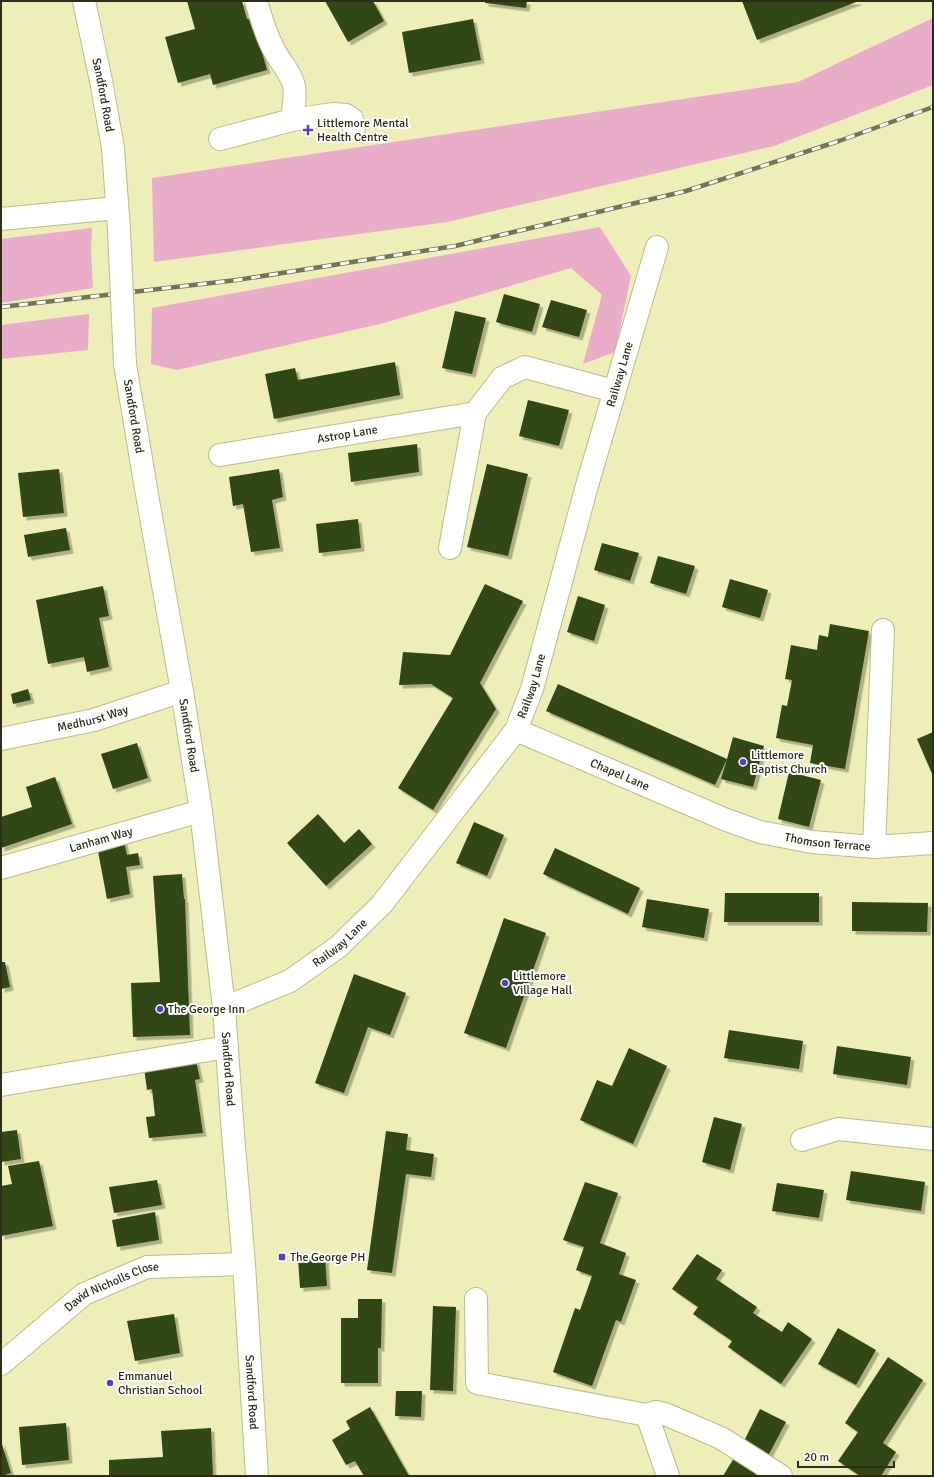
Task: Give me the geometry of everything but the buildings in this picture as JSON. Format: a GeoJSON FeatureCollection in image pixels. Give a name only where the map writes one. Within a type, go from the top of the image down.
{"type":"FeatureCollection","features":[{"type":"Feature","properties":{"kind":"street","name":"Sandford Road"},"geometry":{"type":"LineString","coordinates":[[84,1],[113,148],[119,230],[125,364],[148,506],[182,691],[201,811],[224,1008],[244,1264],[257,1476]]}},
{"type":"Feature","properties":{"kind":"street"},"geometry":{"type":"LineString","coordinates":[[256,1],[265,32],[291,78],[294,87],[295,101],[292,120]]}},
{"type":"Feature","properties":{"kind":"street"},"geometry":{"type":"LineString","coordinates":[[220,139],[292,120],[333,114],[346,115],[352,119],[354,128]]}},
{"type":"Feature","properties":{"kind":"street"},"geometry":{"type":"LineString","coordinates":[[1,219],[117,208]]}},
{"type":"Feature","properties":{"kind":"street","name":"Railway Lane"},"geometry":{"type":"LineString","coordinates":[[224,1008],[290,981],[338,947],[382,904],[516,730],[532,689],[614,391],[657,247]]}},
{"type":"Feature","properties":{"kind":"street"},"geometry":{"type":"LineString","coordinates":[[450,548],[476,413],[502,378],[525,367],[614,391]]}},
{"type":"Feature","properties":{"kind":"street","name":"Astrop Lane"},"geometry":{"type":"LineString","coordinates":[[220,455],[476,413]]}},
{"type":"Feature","properties":{"kind":"street"},"geometry":{"type":"LineString","coordinates":[[874,847],[883,630]]}},
{"type":"Feature","properties":{"kind":"street","name":"Medhurst Way"},"geometry":{"type":"LineString","coordinates":[[1,739],[94,720],[182,691]]}},
{"type":"Feature","properties":{"kind":"street","name":"Chapel Lane"},"geometry":{"type":"LineString","coordinates":[[516,730],[724,819]]}},
{"type":"Feature","properties":{"kind":"street","name":"Lanham Way"},"geometry":{"type":"LineString","coordinates":[[1,868],[201,811]]}},
{"type":"Feature","properties":{"kind":"street","name":"Thomson Terrace"},"geometry":{"type":"LineString","coordinates":[[724,819],[760,832],[812,842],[874,847],[933,843]]}},
{"type":"Feature","properties":{"kind":"street"},"geometry":{"type":"LineString","coordinates":[[1,1085],[227,1047]]}},
{"type":"Feature","properties":{"kind":"street"},"geometry":{"type":"LineString","coordinates":[[802,1140],[838,1129],[933,1139]]}},
{"type":"Feature","properties":{"kind":"street","name":"David Nicholls Close"},"geometry":{"type":"LineString","coordinates":[[1,1364],[84,1294],[147,1267],[244,1264]]}},
{"type":"Feature","properties":{"kind":"street"},"geometry":{"type":"LineString","coordinates":[[476,1299],[476,1383],[647,1415],[656,1412],[665,1414],[721,1438],[779,1475]]}},
{"type":"Feature","properties":{"kind":"street"},"geometry":{"type":"LineString","coordinates":[[647,1415],[668,1476]]}},
{"type":"Feature","properties":{"kind":"shaded area"},"geometry":{"type":"Polygon","coordinates":[[[933,18],[933,85],[774,146],[447,222],[154,262],[152,178],[798,82],[933,18]]]}},
{"type":"Feature","properties":{"kind":"shaded area"},"geometry":{"type":"Polygon","coordinates":[[[600,227],[631,276],[615,352],[583,364],[602,295],[571,268],[380,324],[177,370],[151,364],[152,308],[600,227]]]}},
{"type":"Feature","properties":{"kind":"shaded area"},"geometry":{"type":"Polygon","coordinates":[[[92,228],[91,252],[93,288],[1,303],[1,239],[92,228]]]}},
{"type":"Feature","properties":{"kind":"shaded area"},"geometry":{"type":"Polygon","coordinates":[[[89,314],[88,350],[1,359],[1,325],[89,314]]]}},
{"type":"Feature","properties":{"kind":"railway"},"geometry":{"type":"LineString","coordinates":[[1,307],[237,280],[455,246],[686,191],[839,141],[933,107]]}},
{"type":"Feature","properties":{"kind":"place","name":"Littlemore Mental Health Centre"},"geometry":{"type":"Point","coordinates":[308,130]}},
{"type":"Feature","properties":{"kind":"place","name":"Littlemore Baptist Church"},"geometry":{"type":"Point","coordinates":[743,762]}},
{"type":"Feature","properties":{"kind":"place","name":"Littlemore Village Hall"},"geometry":{"type":"Point","coordinates":[505,983]}},
{"type":"Feature","properties":{"kind":"place","name":"The George Inn"},"geometry":{"type":"Point","coordinates":[160,1009]}},
{"type":"Feature","properties":{"kind":"place","name":"The George PH"},"geometry":{"type":"Point","coordinates":[282,1257]}},
{"type":"Feature","properties":{"kind":"place","name":"Emmanuel Christian School"},"geometry":{"type":"Point","coordinates":[110,1383]}}]}
